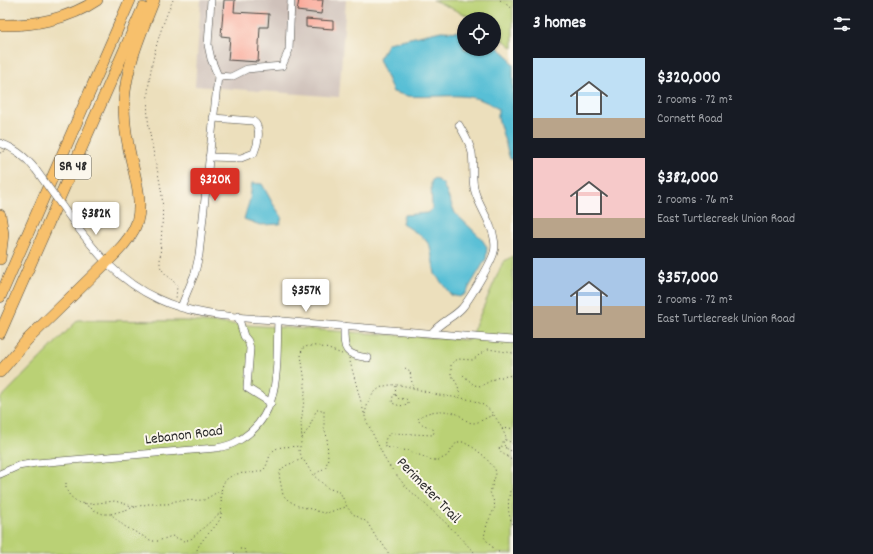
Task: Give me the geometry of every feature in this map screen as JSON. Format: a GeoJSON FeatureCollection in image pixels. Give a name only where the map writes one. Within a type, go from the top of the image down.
{"type":"FeatureCollection","features":[{"type":"Feature","properties":{"kind":"highway"},"geometry":{"type":"LineString","coordinates":[[0,25],[29,23],[63,17],[84,8],[97,0]]}},
{"type":"Feature","properties":{"kind":"highway","name":"SR 48"},"geometry":{"type":"LineString","coordinates":[[0,297],[130,0]]}},
{"type":"Feature","properties":{"kind":"highway","name":"SR 48"},"geometry":{"type":"LineString","coordinates":[[0,334],[147,0]]}},
{"type":"Feature","properties":{"kind":"highway"},"geometry":{"type":"LineString","coordinates":[[0,372],[27,340],[106,263],[132,234],[138,216],[139,200],[125,129],[124,102],[133,56],[154,0]]}},
{"type":"Feature","properties":{"kind":"highway"},"geometry":{"type":"LineString","coordinates":[[0,215],[3,234],[0,259]]}},
{"type":"Feature","properties":{"kind":"street"},"geometry":{"type":"LineString","coordinates":[[181,307],[195,273],[199,255],[218,76],[211,59],[208,45],[211,0]]}},
{"type":"Feature","properties":{"kind":"street"},"geometry":{"type":"LineString","coordinates":[[218,76],[231,77],[247,70],[282,66],[289,50],[291,0]]}},
{"type":"Feature","properties":{"kind":"street"},"geometry":{"type":"LineString","coordinates":[[210,157],[240,158],[254,153],[259,128],[253,121],[213,118]]}},
{"type":"Feature","properties":{"kind":"street"},"geometry":{"type":"LineString","coordinates":[[432,333],[438,326],[454,316],[463,307],[484,274],[494,252],[492,229],[476,196],[472,182],[472,152],[459,125]]}},
{"type":"Feature","properties":{"kind":"street"},"geometry":{"type":"LineString","coordinates":[[0,143],[15,150],[25,157],[106,263],[140,290],[164,302],[205,313],[512,340]]}},
{"type":"Feature","properties":{"kind":"street"},"geometry":{"type":"LineString","coordinates":[[238,316],[244,336],[248,341],[250,348],[247,388],[271,403]]}},
{"type":"Feature","properties":{"kind":"street","name":"Lebanon Road"},"geometry":{"type":"LineString","coordinates":[[0,474],[18,466],[36,462],[216,448],[233,443],[248,434],[260,423],[271,403],[275,386],[278,320]]}},
{"type":"Feature","properties":{"kind":"street"},"geometry":{"type":"LineString","coordinates":[[344,326],[344,339],[347,353],[353,356],[368,358]]}},
{"type":"Feature","properties":{"kind":"path"},"geometry":{"type":"LineString","coordinates":[[500,0],[513,9]]}},
{"type":"Feature","properties":{"kind":"path"},"geometry":{"type":"LineString","coordinates":[[347,353],[316,346],[305,346],[302,349],[301,355],[305,393],[301,423],[302,438],[299,450],[313,475],[329,489],[336,490],[341,494],[347,507],[353,514],[367,522],[377,539],[382,543],[389,554]]}},
{"type":"Feature","properties":{"kind":"path"},"geometry":{"type":"LineString","coordinates":[[460,398],[458,386],[451,374],[451,365],[455,360],[473,360],[488,349],[513,353]]}},
{"type":"Feature","properties":{"kind":"path","name":"Perimeter Trail"},"geometry":{"type":"LineString","coordinates":[[347,353],[365,415],[387,463],[406,486],[446,523],[476,554]]}},
{"type":"Feature","properties":{"kind":"path"},"geometry":{"type":"LineString","coordinates":[[405,368],[410,371],[415,389]]}},
{"type":"Feature","properties":{"kind":"path"},"geometry":{"type":"LineString","coordinates":[[463,375],[474,385],[481,386],[496,378],[513,375]]}},
{"type":"Feature","properties":{"kind":"path"},"geometry":{"type":"LineString","coordinates":[[365,415],[370,398],[374,392],[381,388],[396,386],[415,389],[460,398],[484,405],[493,414],[507,440],[513,444]]}},
{"type":"Feature","properties":{"kind":"path"},"geometry":{"type":"LineString","coordinates":[[395,395],[397,395],[399,400],[404,398],[407,399],[408,404],[400,406],[392,403],[396,386]]}},
{"type":"Feature","properties":{"kind":"path"},"geometry":{"type":"LineString","coordinates":[[302,438],[309,428],[316,411],[319,408],[324,411],[324,428],[327,437],[328,458],[326,467],[313,475]]}},
{"type":"Feature","properties":{"kind":"path"},"geometry":{"type":"LineString","coordinates":[[493,414],[474,423],[469,422],[452,412],[444,411],[422,414],[418,419],[420,423],[433,429],[433,434],[388,434],[385,447],[409,451],[432,460],[440,460],[446,456],[457,442],[463,442],[484,456],[495,469],[496,474],[490,492],[495,507],[486,524],[484,537],[490,545],[501,554]]}},
{"type":"Feature","properties":{"kind":"path"},"geometry":{"type":"LineString","coordinates":[[502,429],[513,428]]}},
{"type":"Feature","properties":{"kind":"path"},"geometry":{"type":"LineString","coordinates":[[506,448],[503,443],[504,440],[507,440]]}},
{"type":"Feature","properties":{"kind":"path"},"geometry":{"type":"LineString","coordinates":[[196,554],[204,540],[219,520],[222,511],[221,490],[224,482],[231,476],[242,472],[260,471],[265,468],[269,454],[278,448],[300,446]]}},
{"type":"Feature","properties":{"kind":"path"},"geometry":{"type":"LineString","coordinates":[[513,452],[501,446],[499,449],[513,461]]}},
{"type":"Feature","properties":{"kind":"path"},"geometry":{"type":"LineString","coordinates":[[506,456],[513,457]]}},
{"type":"Feature","properties":{"kind":"path"},"geometry":{"type":"LineString","coordinates":[[303,459],[285,466],[281,470],[279,475],[283,495],[298,506],[319,512],[326,513],[347,507]]}},
{"type":"Feature","properties":{"kind":"path"},"geometry":{"type":"LineString","coordinates":[[66,483],[66,489],[70,496],[79,503],[103,514],[111,514],[148,504],[168,504],[180,500],[204,500],[221,490]]}},
{"type":"Feature","properties":{"kind":"path"},"geometry":{"type":"LineString","coordinates":[[513,489],[510,491],[509,497],[509,519],[513,524]]}},
{"type":"Feature","properties":{"kind":"path"},"geometry":{"type":"LineString","coordinates":[[83,504],[115,501],[135,507]]}},
{"type":"Feature","properties":{"kind":"path"},"geometry":{"type":"LineString","coordinates":[[111,514],[124,526],[152,541],[158,541],[172,536],[184,541],[191,539],[222,511]]}},
{"type":"Feature","properties":{"kind":"path"},"geometry":{"type":"LineString","coordinates":[[234,554],[239,549],[244,550],[247,554]]}},
{"type":"Feature","properties":{"kind":"shaded area"},"geometry":{"type":"Polygon","coordinates":[[[201,0],[346,0],[339,97],[195,86],[201,0]]]}},
{"type":"Feature","properties":{"kind":"green space"},"geometry":{"type":"Polygon","coordinates":[[[433,0],[513,0],[513,48],[501,38],[501,12],[460,12],[433,0]]]}},
{"type":"Feature","properties":{"kind":"green space"},"geometry":{"type":"Polygon","coordinates":[[[513,256],[513,554],[0,554],[0,399],[78,320],[187,321],[469,340],[503,262],[513,256]]]}},
{"type":"Feature","properties":{"kind":"water"},"geometry":{"type":"Polygon","coordinates":[[[441,31],[457,32],[457,56],[501,56],[501,50],[508,56],[513,65],[513,159],[510,159],[498,118],[498,109],[487,103],[466,96],[420,97],[408,96],[393,92],[379,59],[388,43],[441,31]]]}},
{"type":"Feature","properties":{"kind":"water"},"geometry":{"type":"Polygon","coordinates":[[[434,178],[443,184],[455,213],[481,238],[487,247],[486,259],[465,294],[459,297],[451,295],[435,274],[430,246],[424,238],[402,223],[404,215],[427,213],[432,209],[431,182],[434,178]]]}},
{"type":"Feature","properties":{"kind":"water"},"geometry":{"type":"Polygon","coordinates":[[[252,183],[262,184],[282,217],[280,224],[260,225],[244,219],[250,199],[252,183]]]}},
{"type":"Feature","properties":{"kind":"building"},"geometry":{"type":"Polygon","coordinates":[[[224,0],[235,0],[234,12],[269,14],[268,27],[260,27],[258,62],[228,60],[230,37],[221,36],[224,0]]]}},
{"type":"Feature","properties":{"kind":"building"},"geometry":{"type":"Polygon","coordinates":[[[299,0],[323,0],[321,14],[297,11],[299,0]]]}},
{"type":"Feature","properties":{"kind":"building"},"geometry":{"type":"Polygon","coordinates":[[[306,19],[333,21],[333,29],[306,27],[306,19]]]}}]}
